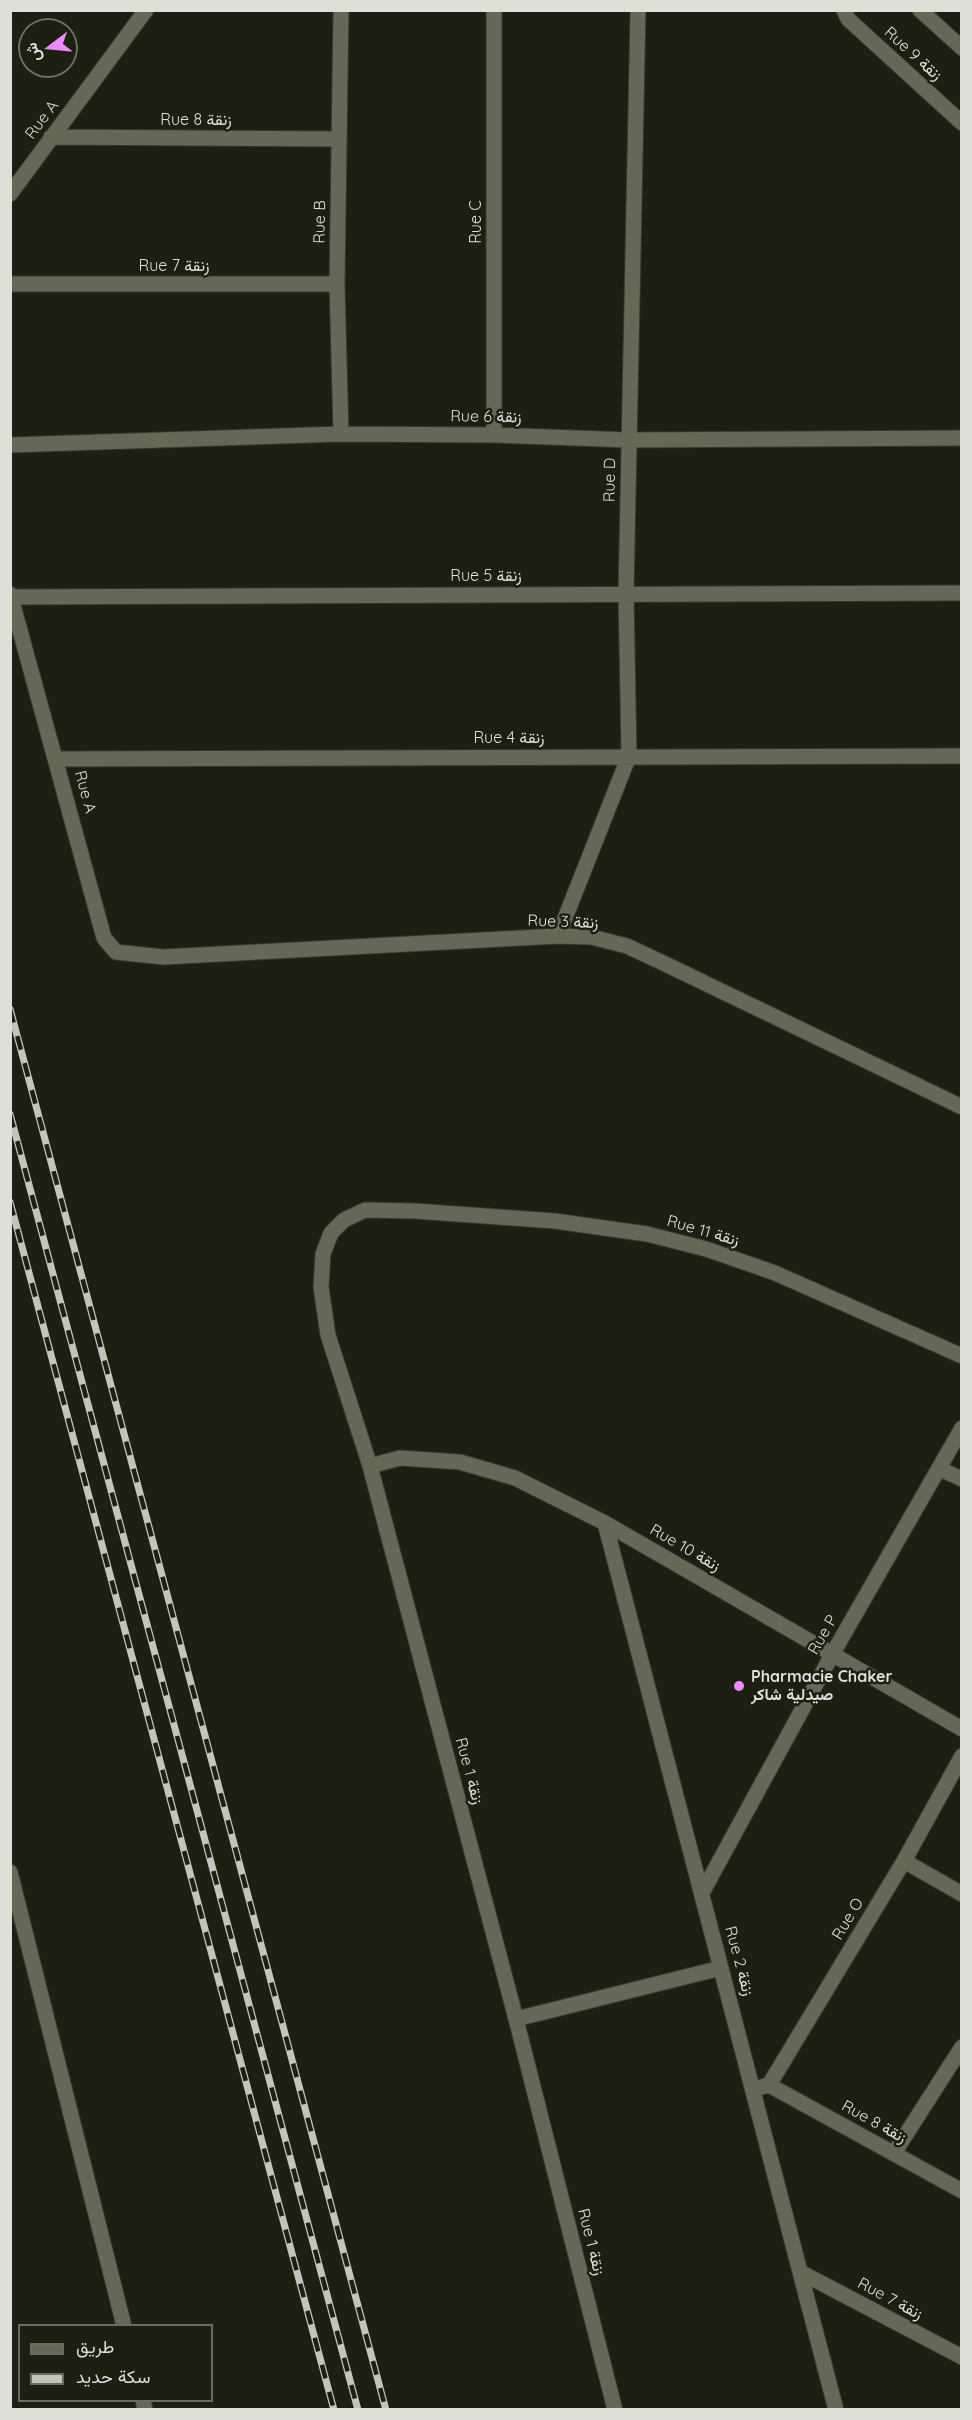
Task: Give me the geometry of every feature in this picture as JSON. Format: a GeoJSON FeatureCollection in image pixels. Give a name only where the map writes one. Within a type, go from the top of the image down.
{"type":"FeatureCollection","features":[{"type":"Feature","properties":{"kind":"street","name":"Rue A"},"geometry":{"type":"LineString","coordinates":[[10,194],[146,10]]}},
{"type":"Feature","properties":{"kind":"street","name":"Rue B"},"geometry":{"type":"LineString","coordinates":[[341,10],[337,284],[341,434]]}},
{"type":"Feature","properties":{"kind":"street","name":"Rue C"},"geometry":{"type":"LineString","coordinates":[[494,10],[494,435]]}},
{"type":"Feature","properties":{"kind":"street","name":"Rue D"},"geometry":{"type":"LineString","coordinates":[[558,936],[629,756],[626,593],[638,10]]}},
{"type":"Feature","properties":{"kind":"street","name":"Rue 9 زنقة"},"geometry":{"type":"LineString","coordinates":[[843,10],[848,19],[962,123]]}},
{"type":"Feature","properties":{"kind":"street"},"geometry":{"type":"LineString","coordinates":[[920,10],[962,48]]}},
{"type":"Feature","properties":{"kind":"street","name":"Rue 8 زنقة"},"geometry":{"type":"LineString","coordinates":[[51,137],[339,139]]}},
{"type":"Feature","properties":{"kind":"street","name":"Rue 7 زنقة"},"geometry":{"type":"LineString","coordinates":[[10,284],[337,284]]}},
{"type":"Feature","properties":{"kind":"street","name":"Rue 6 زنقة"},"geometry":{"type":"LineString","coordinates":[[10,445],[341,434],[494,435],[629,440],[962,438]]}},
{"type":"Feature","properties":{"kind":"street","name":"Rue 5 زنقة"},"geometry":{"type":"LineString","coordinates":[[11,595],[962,593]]}},
{"type":"Feature","properties":{"kind":"street","name":"Rue A"},"geometry":{"type":"LineString","coordinates":[[11,595],[104,938],[116,952],[163,957]]}},
{"type":"Feature","properties":{"kind":"street","name":"Rue 4 زنقة"},"geometry":{"type":"LineString","coordinates":[[57,759],[962,756]]}},
{"type":"Feature","properties":{"kind":"street","name":"Rue 3 زنقة"},"geometry":{"type":"LineString","coordinates":[[163,957],[558,936],[591,937],[627,946],[962,1107]]}},
{"type":"Feature","properties":{"kind":"street","name":"Rue 1 زنقة"},"geometry":{"type":"LineString","coordinates":[[415,1211],[365,1210],[354,1215],[331,1233],[323,1254],[321,1287],[328,1335],[370,1466],[516,2019],[615,2409]]}},
{"type":"Feature","properties":{"kind":"street","name":"Rue 11 زنقة"},"geometry":{"type":"LineString","coordinates":[[415,1211],[555,1221],[647,1234],[706,1249],[775,1273],[962,1356]]}},
{"type":"Feature","properties":{"kind":"street","name":"Rue P"},"geometry":{"type":"LineString","coordinates":[[702,1893],[833,1653],[962,1428]]}},
{"type":"Feature","properties":{"kind":"street","name":"Rue 10 زنقة"},"geometry":{"type":"LineString","coordinates":[[370,1466],[400,1458],[460,1462],[515,1478],[605,1523],[962,1729]]}},
{"type":"Feature","properties":{"kind":"street"},"geometry":{"type":"LineString","coordinates":[[940,1469],[962,1479]]}},
{"type":"Feature","properties":{"kind":"street","name":"Rue 2 زنقة"},"geometry":{"type":"LineString","coordinates":[[605,1523],[721,1968],[762,2087],[802,2273],[836,2409]]}},
{"type":"Feature","properties":{"kind":"street","name":"Rue O"},"geometry":{"type":"LineString","coordinates":[[762,2087],[904,1861],[962,1756]]}},
{"type":"Feature","properties":{"kind":"street"},"geometry":{"type":"LineString","coordinates":[[904,1861],[962,1894]]}},
{"type":"Feature","properties":{"kind":"street"},"geometry":{"type":"LineString","coordinates":[[10,1872],[124,2324]]}},
{"type":"Feature","properties":{"kind":"street"},"geometry":{"type":"LineString","coordinates":[[516,2019],[721,1968]]}},
{"type":"Feature","properties":{"kind":"street"},"geometry":{"type":"LineString","coordinates":[[894,2153],[962,2047]]}},
{"type":"Feature","properties":{"kind":"street","name":"Rue 8 زنقة"},"geometry":{"type":"LineString","coordinates":[[762,2087],[894,2153],[962,2191]]}},
{"type":"Feature","properties":{"kind":"street","name":"Rue 7 زنقة"},"geometry":{"type":"LineString","coordinates":[[802,2273],[962,2357]]}},
{"type":"Feature","properties":{"kind":"railway"},"geometry":{"type":"LineString","coordinates":[[10,1009],[386,2410]]}},
{"type":"Feature","properties":{"kind":"railway"},"geometry":{"type":"LineString","coordinates":[[10,1114],[358,2410]]}},
{"type":"Feature","properties":{"kind":"railway"},"geometry":{"type":"LineString","coordinates":[[10,1202],[334,2410]]}},
{"type":"Feature","properties":{"kind":"place","name":"Pharmacie Chaker صيدلية شاكر"},"geometry":{"type":"Point","coordinates":[739,1686]}}]}
